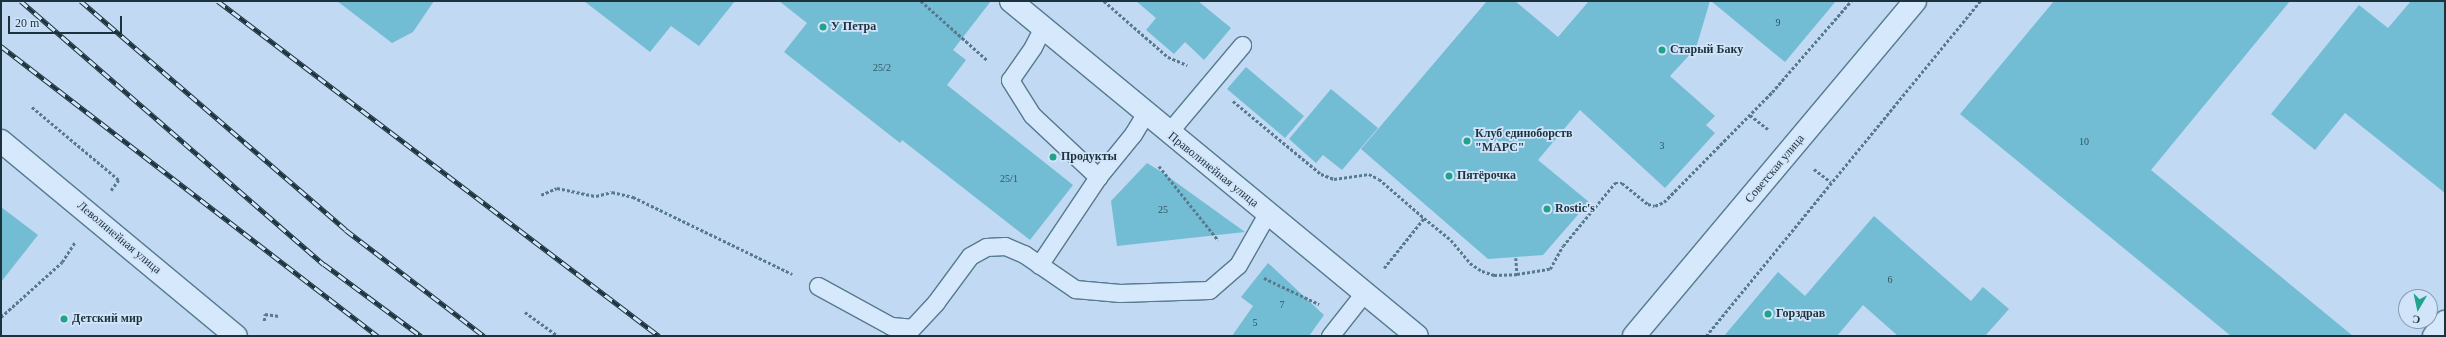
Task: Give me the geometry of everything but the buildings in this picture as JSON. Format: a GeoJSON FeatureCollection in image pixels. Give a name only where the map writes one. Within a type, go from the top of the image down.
{"type":"FeatureCollection","features":[{"type":"Feature","properties":{"kind":"main road","name":"Праволинейная улица"},"geometry":{"type":"LineString","coordinates":[[1011,1],[1042,29],[1168,133],[1418,336]]}},
{"type":"Feature","properties":{"kind":"main road","name":"Советская улица"},"geometry":{"type":"LineString","coordinates":[[1634,336],[1915,1]]}},
{"type":"Feature","properties":{"kind":"main road","name":"Леволинейная улица"},"geometry":{"type":"LineString","coordinates":[[1,141],[236,336]]}},
{"type":"Feature","properties":{"kind":"main road"},"geometry":{"type":"LineString","coordinates":[[2434,336],[2445,322]]}},
{"type":"Feature","properties":{"kind":"lane"},"geometry":{"type":"LineString","coordinates":[[1042,29],[1033,47],[1010,80],[1032,115],[1098,177]]}},
{"type":"Feature","properties":{"kind":"lane"},"geometry":{"type":"LineString","coordinates":[[1168,133],[1242,45]]}},
{"type":"Feature","properties":{"kind":"lane"},"geometry":{"type":"LineString","coordinates":[[1038,264],[1098,177],[1134,134],[1145,114]]}},
{"type":"Feature","properties":{"kind":"lane"},"geometry":{"type":"LineString","coordinates":[[818,286],[891,326],[912,328],[936,302],[970,256],[986,247],[1005,246],[1024,254],[1075,289],[1096,292],[1209,290],[1238,265],[1267,214]]}},
{"type":"Feature","properties":{"kind":"lane"},"geometry":{"type":"LineString","coordinates":[[1330,336],[1364,293]]}},
{"type":"Feature","properties":{"kind":"path"},"geometry":{"type":"LineString","coordinates":[[921,1],[1010,80]]}},
{"type":"Feature","properties":{"kind":"path"},"geometry":{"type":"LineString","coordinates":[[1104,1],[1168,57],[1193,69],[1211,82],[1316,171],[1334,179],[1369,174],[1379,179],[1451,240],[1470,263],[1482,271],[1494,275],[1517,274],[1550,269],[1564,246],[1616,183],[1622,183],[1648,204],[1661,205],[1772,92],[1851,1]]}},
{"type":"Feature","properties":{"kind":"path"},"geometry":{"type":"LineString","coordinates":[[1706,336],[1980,1]]}},
{"type":"Feature","properties":{"kind":"path"},"geometry":{"type":"LineString","coordinates":[[541,195],[557,188],[596,196],[612,192],[633,197],[818,286]]}},
{"type":"Feature","properties":{"kind":"path"},"geometry":{"type":"LineString","coordinates":[[1364,293],[1424,218]]}},
{"type":"Feature","properties":{"kind":"path"},"geometry":{"type":"LineString","coordinates":[[1516,258],[1517,274]]}},
{"type":"Feature","properties":{"kind":"path"},"geometry":{"type":"LineString","coordinates":[[525,312],[558,336]]}},
{"type":"Feature","properties":{"kind":"path"},"geometry":{"type":"LineString","coordinates":[[263,329],[265,314],[278,316]]}},
{"type":"Feature","properties":{"kind":"railway"},"geometry":{"type":"LineString","coordinates":[[21,1],[324,264],[421,336]]}},
{"type":"Feature","properties":{"kind":"railway"},"geometry":{"type":"LineString","coordinates":[[81,1],[346,230],[484,336]]}},
{"type":"Feature","properties":{"kind":"railway"},"geometry":{"type":"LineString","coordinates":[[218,1],[659,336]]}},
{"type":"Feature","properties":{"kind":"railway"},"geometry":{"type":"LineString","coordinates":[[1,46],[378,336]]}},
{"type":"Feature","properties":{"kind":"place","name":"У Петра"},"geometry":{"type":"Point","coordinates":[823,27]}},
{"type":"Feature","properties":{"kind":"place","name":"Старый Баку"},"geometry":{"type":"Point","coordinates":[1662,50]}},
{"type":"Feature","properties":{"kind":"place","name":"Клуб единоборств \"МАРС\""},"geometry":{"type":"Point","coordinates":[1467,141]}},
{"type":"Feature","properties":{"kind":"place","name":"Продукты"},"geometry":{"type":"Point","coordinates":[1053,157]}},
{"type":"Feature","properties":{"kind":"place","name":"Пятёрочка"},"geometry":{"type":"Point","coordinates":[1449,176]}},
{"type":"Feature","properties":{"kind":"place","name":"Rostic's"},"geometry":{"type":"Point","coordinates":[1547,209]}},
{"type":"Feature","properties":{"kind":"place","name":"Горздрав"},"geometry":{"type":"Point","coordinates":[1768,314]}},
{"type":"Feature","properties":{"kind":"place","name":"Детский мир"},"geometry":{"type":"Point","coordinates":[64,319]}}]}
